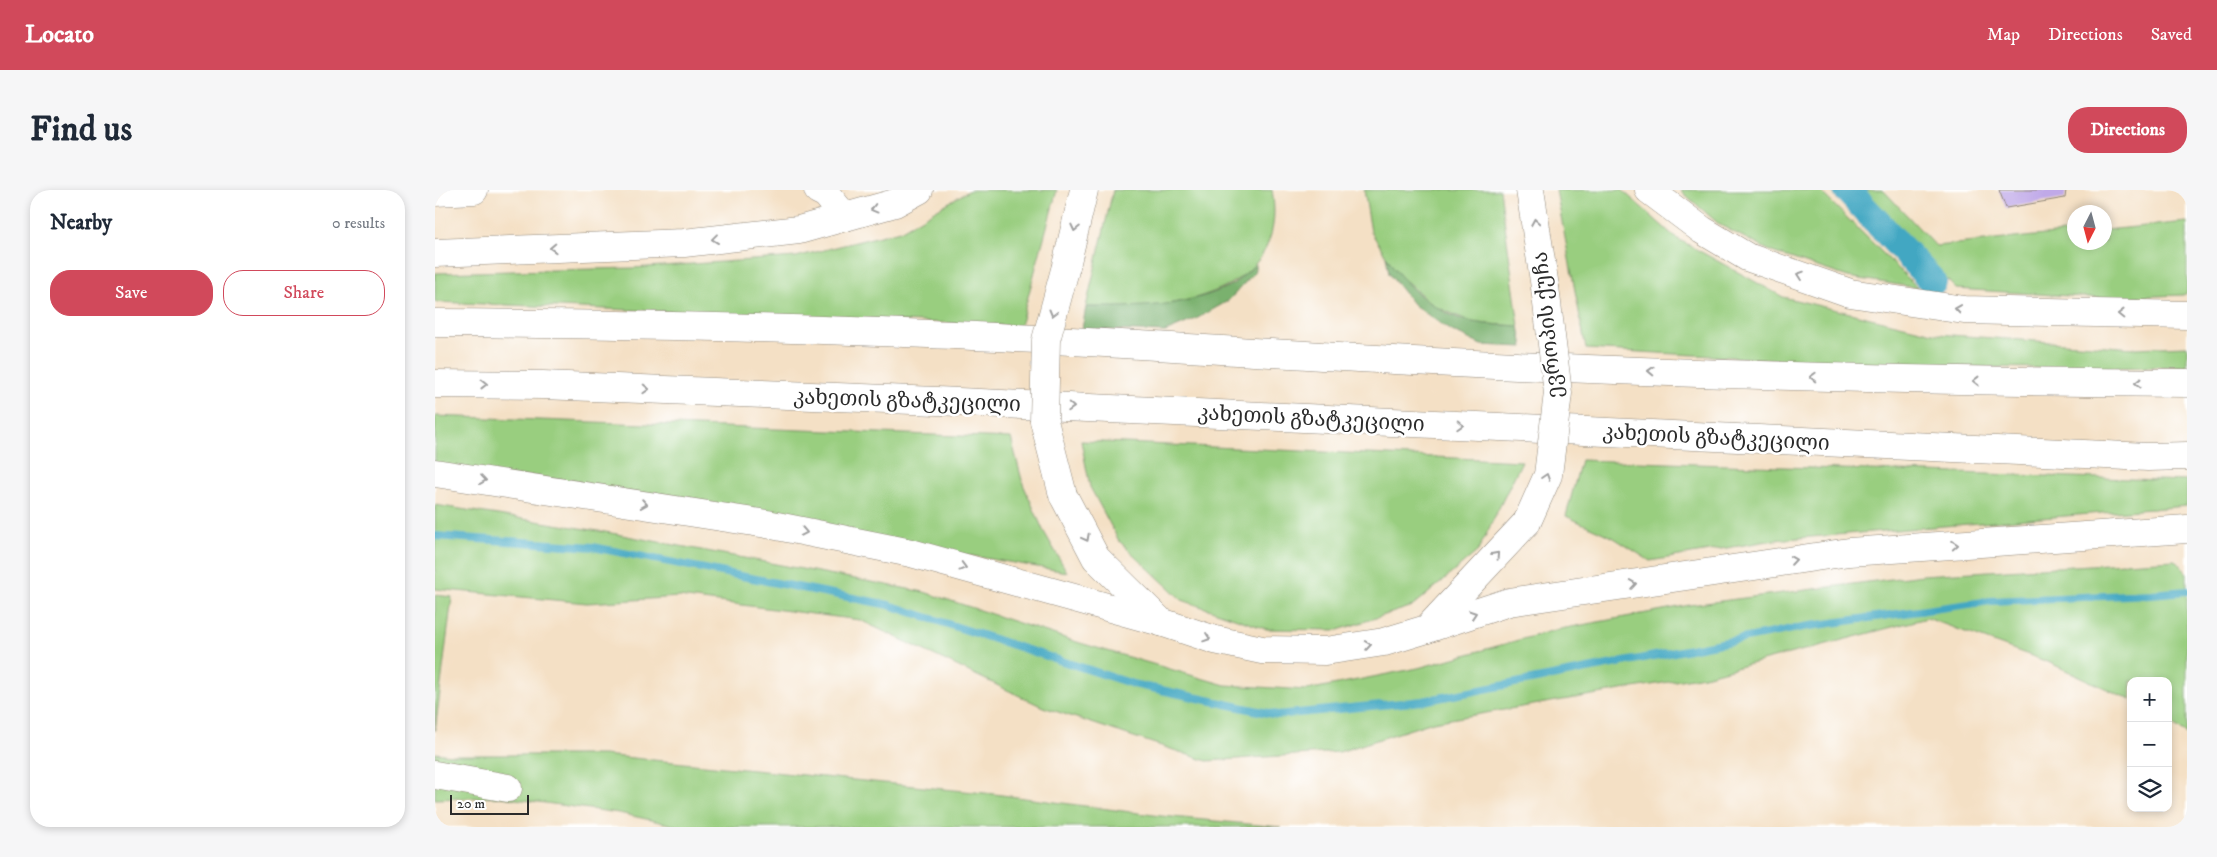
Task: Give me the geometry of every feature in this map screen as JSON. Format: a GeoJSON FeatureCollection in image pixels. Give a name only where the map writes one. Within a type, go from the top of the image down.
{"type":"FeatureCollection","features":[{"type":"Feature","properties":{"kind":"main road"},"geometry":{"type":"LineString","coordinates":[[435,192],[474,190]]}},
{"type":"Feature","properties":{"kind":"main road"},"geometry":{"type":"LineString","coordinates":[[818,190],[826,194],[845,217]]}},
{"type":"Feature","properties":{"kind":"main road"},"geometry":{"type":"LineString","coordinates":[[435,253],[684,243],[799,230],[895,203],[919,190]]}},
{"type":"Feature","properties":{"kind":"main road","name":"ევროპის ქუჩა"},"geometry":{"type":"LineString","coordinates":[[1084,190],[1046,340],[1044,421],[1063,495],[1096,558],[1161,622],[1215,640],[1271,650],[1325,651],[1385,642],[1427,629],[1527,522],[1548,475],[1558,393],[1545,287],[1530,190]]}},
{"type":"Feature","properties":{"kind":"main road"},"geometry":{"type":"LineString","coordinates":[[1649,190],[1702,230],[1747,257],[1850,293],[1964,310],[2187,316]]}},
{"type":"Feature","properties":{"kind":"main road"},"geometry":{"type":"LineString","coordinates":[[2154,315],[2187,300]]}},
{"type":"Feature","properties":{"kind":"main road"},"geometry":{"type":"LineString","coordinates":[[435,323],[642,325],[926,334],[1150,344],[1394,360],[1764,375],[1945,381],[2187,383]]}},
{"type":"Feature","properties":{"kind":"main road","name":"კახეთის გზატკეცილი"},"geometry":{"type":"LineString","coordinates":[[435,384],[543,385],[917,400],[2148,457],[2187,456]]}},
{"type":"Feature","properties":{"kind":"main road"},"geometry":{"type":"LineString","coordinates":[[435,473],[767,524],[911,553],[1161,622]]}},
{"type":"Feature","properties":{"kind":"main road"},"geometry":{"type":"LineString","coordinates":[[1427,629],[1509,602],[1849,552],[2187,529]]}},
{"type":"Feature","properties":{"kind":"main road"},"geometry":{"type":"LineString","coordinates":[[435,775],[508,788]]}},
{"type":"Feature","properties":{"kind":"green space"},"geometry":{"type":"Polygon","coordinates":[[[970,190],[1057,190],[1020,326],[435,302],[435,273],[633,268],[796,257],[900,231],[970,190]]]}},
{"type":"Feature","properties":{"kind":"green space"},"geometry":{"type":"Polygon","coordinates":[[[1113,190],[1272,190],[1274,218],[1269,241],[1259,259],[1244,275],[1204,295],[1180,302],[1147,307],[1086,307],[1113,190]]]}},
{"type":"Feature","properties":{"kind":"green space"},"geometry":{"type":"Polygon","coordinates":[[[1364,190],[1500,190],[1519,326],[1474,323],[1434,306],[1397,273],[1371,232],[1364,190]]]}},
{"type":"Feature","properties":{"kind":"green space"},"geometry":{"type":"Polygon","coordinates":[[[1556,190],[1622,190],[1676,238],[1783,297],[1937,334],[2134,348],[2187,346],[2187,366],[2112,368],[1962,367],[1586,349],[1556,190]]]}},
{"type":"Feature","properties":{"kind":"green space"},"geometry":{"type":"Polygon","coordinates":[[[1680,190],[1819,190],[1918,288],[1848,277],[1772,252],[1720,225],[1680,190]]]}},
{"type":"Feature","properties":{"kind":"green space"},"geometry":{"type":"Polygon","coordinates":[[[1860,190],[1883,190],[1936,246],[2067,233],[2067,250],[2112,250],[2112,229],[2187,222],[2187,293],[2183,295],[2102,298],[1956,289],[1860,190]]]}},
{"type":"Feature","properties":{"kind":"green space"},"geometry":{"type":"Polygon","coordinates":[[[1386,256],[1412,288],[1423,298],[1447,313],[1473,322],[1519,326],[1523,347],[1481,345],[1448,329],[1414,305],[1389,274],[1386,256]]]}},
{"type":"Feature","properties":{"kind":"green space"},"geometry":{"type":"Polygon","coordinates":[[[1256,264],[1254,273],[1228,301],[1196,319],[1165,332],[1082,329],[1086,307],[1159,305],[1195,299],[1233,284],[1256,264]]]}},
{"type":"Feature","properties":{"kind":"green space"},"geometry":{"type":"Polygon","coordinates":[[[435,416],[1011,438],[1023,484],[1043,530],[1067,572],[435,465],[435,416]]]}},
{"type":"Feature","properties":{"kind":"green space"},"geometry":{"type":"Polygon","coordinates":[[[1081,441],[1522,461],[1478,551],[1413,606],[1338,630],[1266,629],[1182,600],[1119,541],[1090,487],[1081,441]]]}},
{"type":"Feature","properties":{"kind":"green space"},"geometry":{"type":"Polygon","coordinates":[[[1581,460],[2187,481],[2187,506],[1774,540],[1650,561],[1614,538],[1566,516],[1581,460]]]}},
{"type":"Feature","properties":{"kind":"green space"},"geometry":{"type":"Polygon","coordinates":[[[435,505],[611,533],[924,592],[1080,643],[1225,685],[1307,690],[1418,668],[1555,630],[1690,605],[1922,575],[2175,560],[2187,573],[2187,734],[2172,725],[2172,677],[2127,677],[2127,698],[2048,662],[1927,618],[1704,676],[1433,722],[1339,752],[1207,761],[1043,707],[860,620],[679,597],[587,603],[435,589],[435,505]]]}},
{"type":"Feature","properties":{"kind":"green space"},"geometry":{"type":"Polygon","coordinates":[[[435,595],[452,597],[435,731],[435,595]]]}},
{"type":"Feature","properties":{"kind":"green space"},"geometry":{"type":"Polygon","coordinates":[[[435,753],[451,755],[603,755],[994,794],[1161,816],[1281,827],[682,827],[619,813],[501,797],[435,799],[435,753]]]}},
{"type":"Feature","properties":{"kind":"building"},"geometry":{"type":"Polygon","coordinates":[[[1999,190],[2066,190],[2065,198],[2006,208],[1999,190]]]}},
{"type":"Feature","properties":{"kind":"waterway"},"geometry":{"type":"LineString","coordinates":[[1847,190],[1933,282]]}},
{"type":"Feature","properties":{"kind":"waterway"},"geometry":{"type":"LineString","coordinates":[[435,536],[593,547],[889,605],[1133,684],[1277,715],[1423,701],[1803,627],[1991,601],[2187,591]]}}]}
